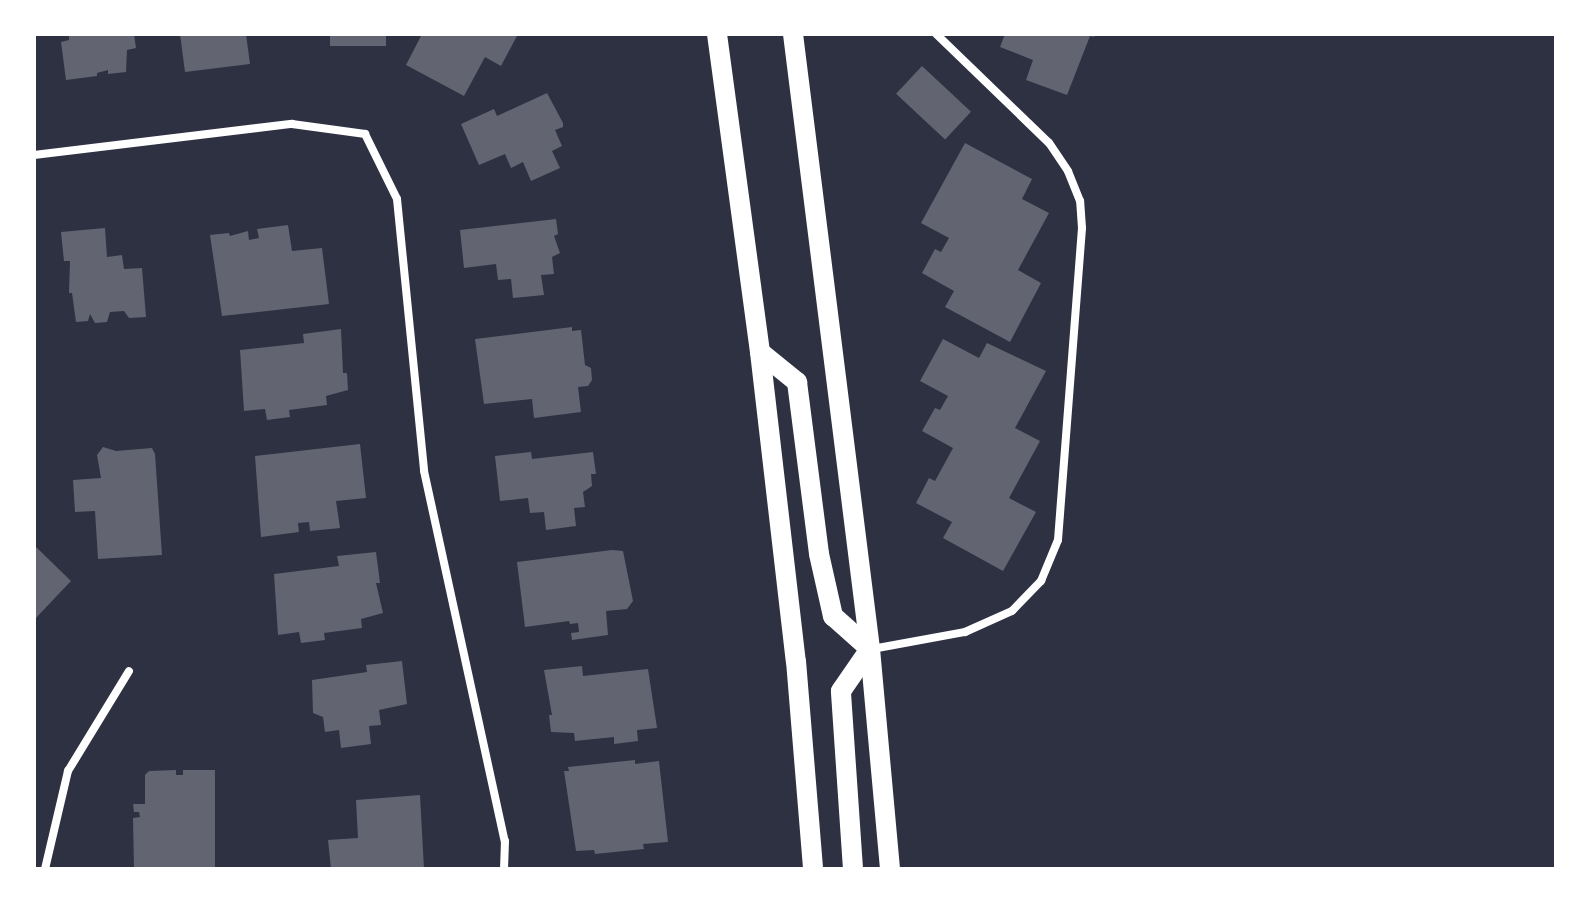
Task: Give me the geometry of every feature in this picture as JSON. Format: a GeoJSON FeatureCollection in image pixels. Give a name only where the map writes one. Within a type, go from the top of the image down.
{"type":"FeatureCollection","features":[{"type":"Feature","properties":{"kind":"main road"},"geometry":{"type":"LineString","coordinates":[[717,34],[760,352],[796,661],[813,869]]}},
{"type":"Feature","properties":{"kind":"main road"},"geometry":{"type":"LineString","coordinates":[[793,34],[870,649],[890,869]]}},
{"type":"Feature","properties":{"kind":"main road"},"geometry":{"type":"LineString","coordinates":[[760,352],[797,382],[819,554],[833,616],[870,649]]}},
{"type":"Feature","properties":{"kind":"main road"},"geometry":{"type":"LineString","coordinates":[[853,869],[841,691],[870,649]]}},
{"type":"Feature","properties":{"kind":"street"},"geometry":{"type":"LineString","coordinates":[[870,649],[965,632],[1012,611],[1041,581],[1058,540],[1082,228],[1080,201],[1068,171],[1049,143],[936,34]]}},
{"type":"Feature","properties":{"kind":"street"},"geometry":{"type":"LineString","coordinates":[[34,155],[292,124],[365,134],[397,199],[424,471],[505,841],[504,869]]}},
{"type":"Feature","properties":{"kind":"street"},"geometry":{"type":"LineString","coordinates":[[45,869],[68,771],[129,671]]}},
{"type":"Feature","properties":{"kind":"building"},"geometry":{"type":"Polygon","coordinates":[[[69,34],[134,34],[136,48],[127,50],[126,72],[108,74],[108,70],[97,73],[97,76],[66,80],[61,42],[69,40],[69,34]]]}},
{"type":"Feature","properties":{"kind":"building"},"geometry":{"type":"Polygon","coordinates":[[[180,34],[246,34],[250,64],[185,72],[180,34]]]}},
{"type":"Feature","properties":{"kind":"building"},"geometry":{"type":"Polygon","coordinates":[[[330,34],[386,34],[386,46],[330,46],[330,34]]]}},
{"type":"Feature","properties":{"kind":"building"},"geometry":{"type":"Polygon","coordinates":[[[422,34],[518,34],[501,66],[485,57],[464,96],[406,65],[422,34]]]}},
{"type":"Feature","properties":{"kind":"building"},"geometry":{"type":"Polygon","coordinates":[[[1005,34],[1095,34],[1094,37],[1090,36],[1067,95],[1026,80],[1033,60],[1000,47],[1005,34]]]}},
{"type":"Feature","properties":{"kind":"building"},"geometry":{"type":"Polygon","coordinates":[[[922,66],[971,112],[945,139],[896,94],[922,66]]]}},
{"type":"Feature","properties":{"kind":"building"},"geometry":{"type":"Polygon","coordinates":[[[547,93],[563,123],[563,127],[555,130],[562,146],[552,151],[560,168],[531,181],[523,162],[511,168],[505,154],[479,165],[461,124],[494,109],[497,116],[547,93]]]}},
{"type":"Feature","properties":{"kind":"building"},"geometry":{"type":"Polygon","coordinates":[[[965,143],[1032,179],[1022,199],[1049,213],[1018,270],[1041,283],[1010,342],[945,307],[954,291],[922,273],[935,249],[941,252],[949,238],[921,223],[965,143]]]}},
{"type":"Feature","properties":{"kind":"building"},"geometry":{"type":"Polygon","coordinates":[[[556,219],[558,234],[554,236],[560,253],[552,257],[554,274],[541,275],[544,295],[513,298],[511,279],[498,280],[496,264],[464,268],[460,230],[556,219]]]}},
{"type":"Feature","properties":{"kind":"building"},"geometry":{"type":"Polygon","coordinates":[[[288,225],[292,251],[322,248],[329,304],[222,316],[210,235],[229,233],[230,236],[248,231],[249,240],[259,238],[257,229],[288,225]]]}},
{"type":"Feature","properties":{"kind":"building"},"geometry":{"type":"Polygon","coordinates":[[[105,228],[107,257],[122,255],[124,269],[142,268],[146,317],[129,318],[124,311],[110,312],[107,322],[95,323],[90,314],[88,321],[76,322],[72,293],[69,293],[70,261],[64,261],[61,232],[105,228]]]}},
{"type":"Feature","properties":{"kind":"building"},"geometry":{"type":"Polygon","coordinates":[[[572,327],[572,331],[581,330],[585,365],[591,368],[592,380],[588,386],[578,387],[581,412],[534,418],[532,399],[484,404],[475,339],[572,327]]]}},
{"type":"Feature","properties":{"kind":"building"},"geometry":{"type":"Polygon","coordinates":[[[341,329],[343,373],[347,373],[348,390],[326,396],[327,405],[289,410],[290,417],[267,420],[265,409],[244,411],[240,350],[304,343],[303,334],[341,329]]]}},
{"type":"Feature","properties":{"kind":"building"},"geometry":{"type":"Polygon","coordinates":[[[943,339],[979,358],[987,343],[1046,371],[1015,428],[1040,441],[1009,498],[1036,512],[1003,571],[943,538],[952,522],[916,503],[929,478],[935,481],[953,448],[922,431],[935,408],[940,410],[948,396],[920,381],[943,339]]]}},
{"type":"Feature","properties":{"kind":"building"},"geometry":{"type":"Polygon","coordinates":[[[360,444],[366,498],[336,501],[340,528],[310,531],[309,522],[298,523],[299,532],[261,537],[255,456],[360,444]]]}},
{"type":"Feature","properties":{"kind":"building"},"geometry":{"type":"Polygon","coordinates":[[[103,447],[116,451],[152,448],[155,454],[162,555],[98,559],[95,511],[75,512],[73,480],[101,478],[97,455],[103,447]]]}},
{"type":"Feature","properties":{"kind":"building"},"geometry":{"type":"Polygon","coordinates":[[[531,452],[532,459],[593,452],[596,474],[591,474],[592,486],[583,492],[585,507],[574,508],[576,526],[546,530],[544,512],[530,513],[528,498],[500,501],[495,456],[531,452]]]}},
{"type":"Feature","properties":{"kind":"building"},"geometry":{"type":"Polygon","coordinates":[[[34,545],[71,581],[34,620],[34,545]]]}},
{"type":"Feature","properties":{"kind":"building"},"geometry":{"type":"Polygon","coordinates":[[[623,551],[633,601],[627,609],[606,611],[608,635],[572,640],[571,633],[579,632],[578,623],[570,624],[569,621],[525,627],[517,562],[623,551]]]}},
{"type":"Feature","properties":{"kind":"building"},"geometry":{"type":"Polygon","coordinates":[[[376,552],[380,583],[376,583],[383,613],[361,619],[362,628],[324,633],[325,640],[301,643],[299,632],[278,635],[274,574],[339,566],[337,556],[376,552]]]}},
{"type":"Feature","properties":{"kind":"building"},"geometry":{"type":"Polygon","coordinates":[[[402,661],[407,704],[379,710],[381,725],[369,726],[371,744],[341,748],[339,730],[325,732],[323,717],[313,713],[312,680],[367,672],[366,665],[402,661]]]}},
{"type":"Feature","properties":{"kind":"building"},"geometry":{"type":"Polygon","coordinates":[[[582,666],[583,676],[648,669],[657,728],[637,730],[638,741],[614,744],[614,737],[575,741],[574,733],[551,732],[549,715],[552,715],[544,670],[582,666]]]}},
{"type":"Feature","properties":{"kind":"building"},"geometry":{"type":"Polygon","coordinates":[[[635,760],[635,764],[659,761],[668,842],[643,844],[644,849],[595,854],[594,850],[576,851],[564,771],[569,771],[568,767],[635,760]]]}},
{"type":"Feature","properties":{"kind":"building"},"geometry":{"type":"Polygon","coordinates":[[[176,770],[176,775],[183,775],[183,770],[215,770],[215,869],[134,869],[133,818],[140,817],[139,812],[134,812],[133,804],[145,804],[145,775],[149,771],[176,770]]]}},
{"type":"Feature","properties":{"kind":"building"},"geometry":{"type":"Polygon","coordinates":[[[420,795],[424,869],[331,869],[328,840],[358,838],[356,800],[420,795]]]}}]}
